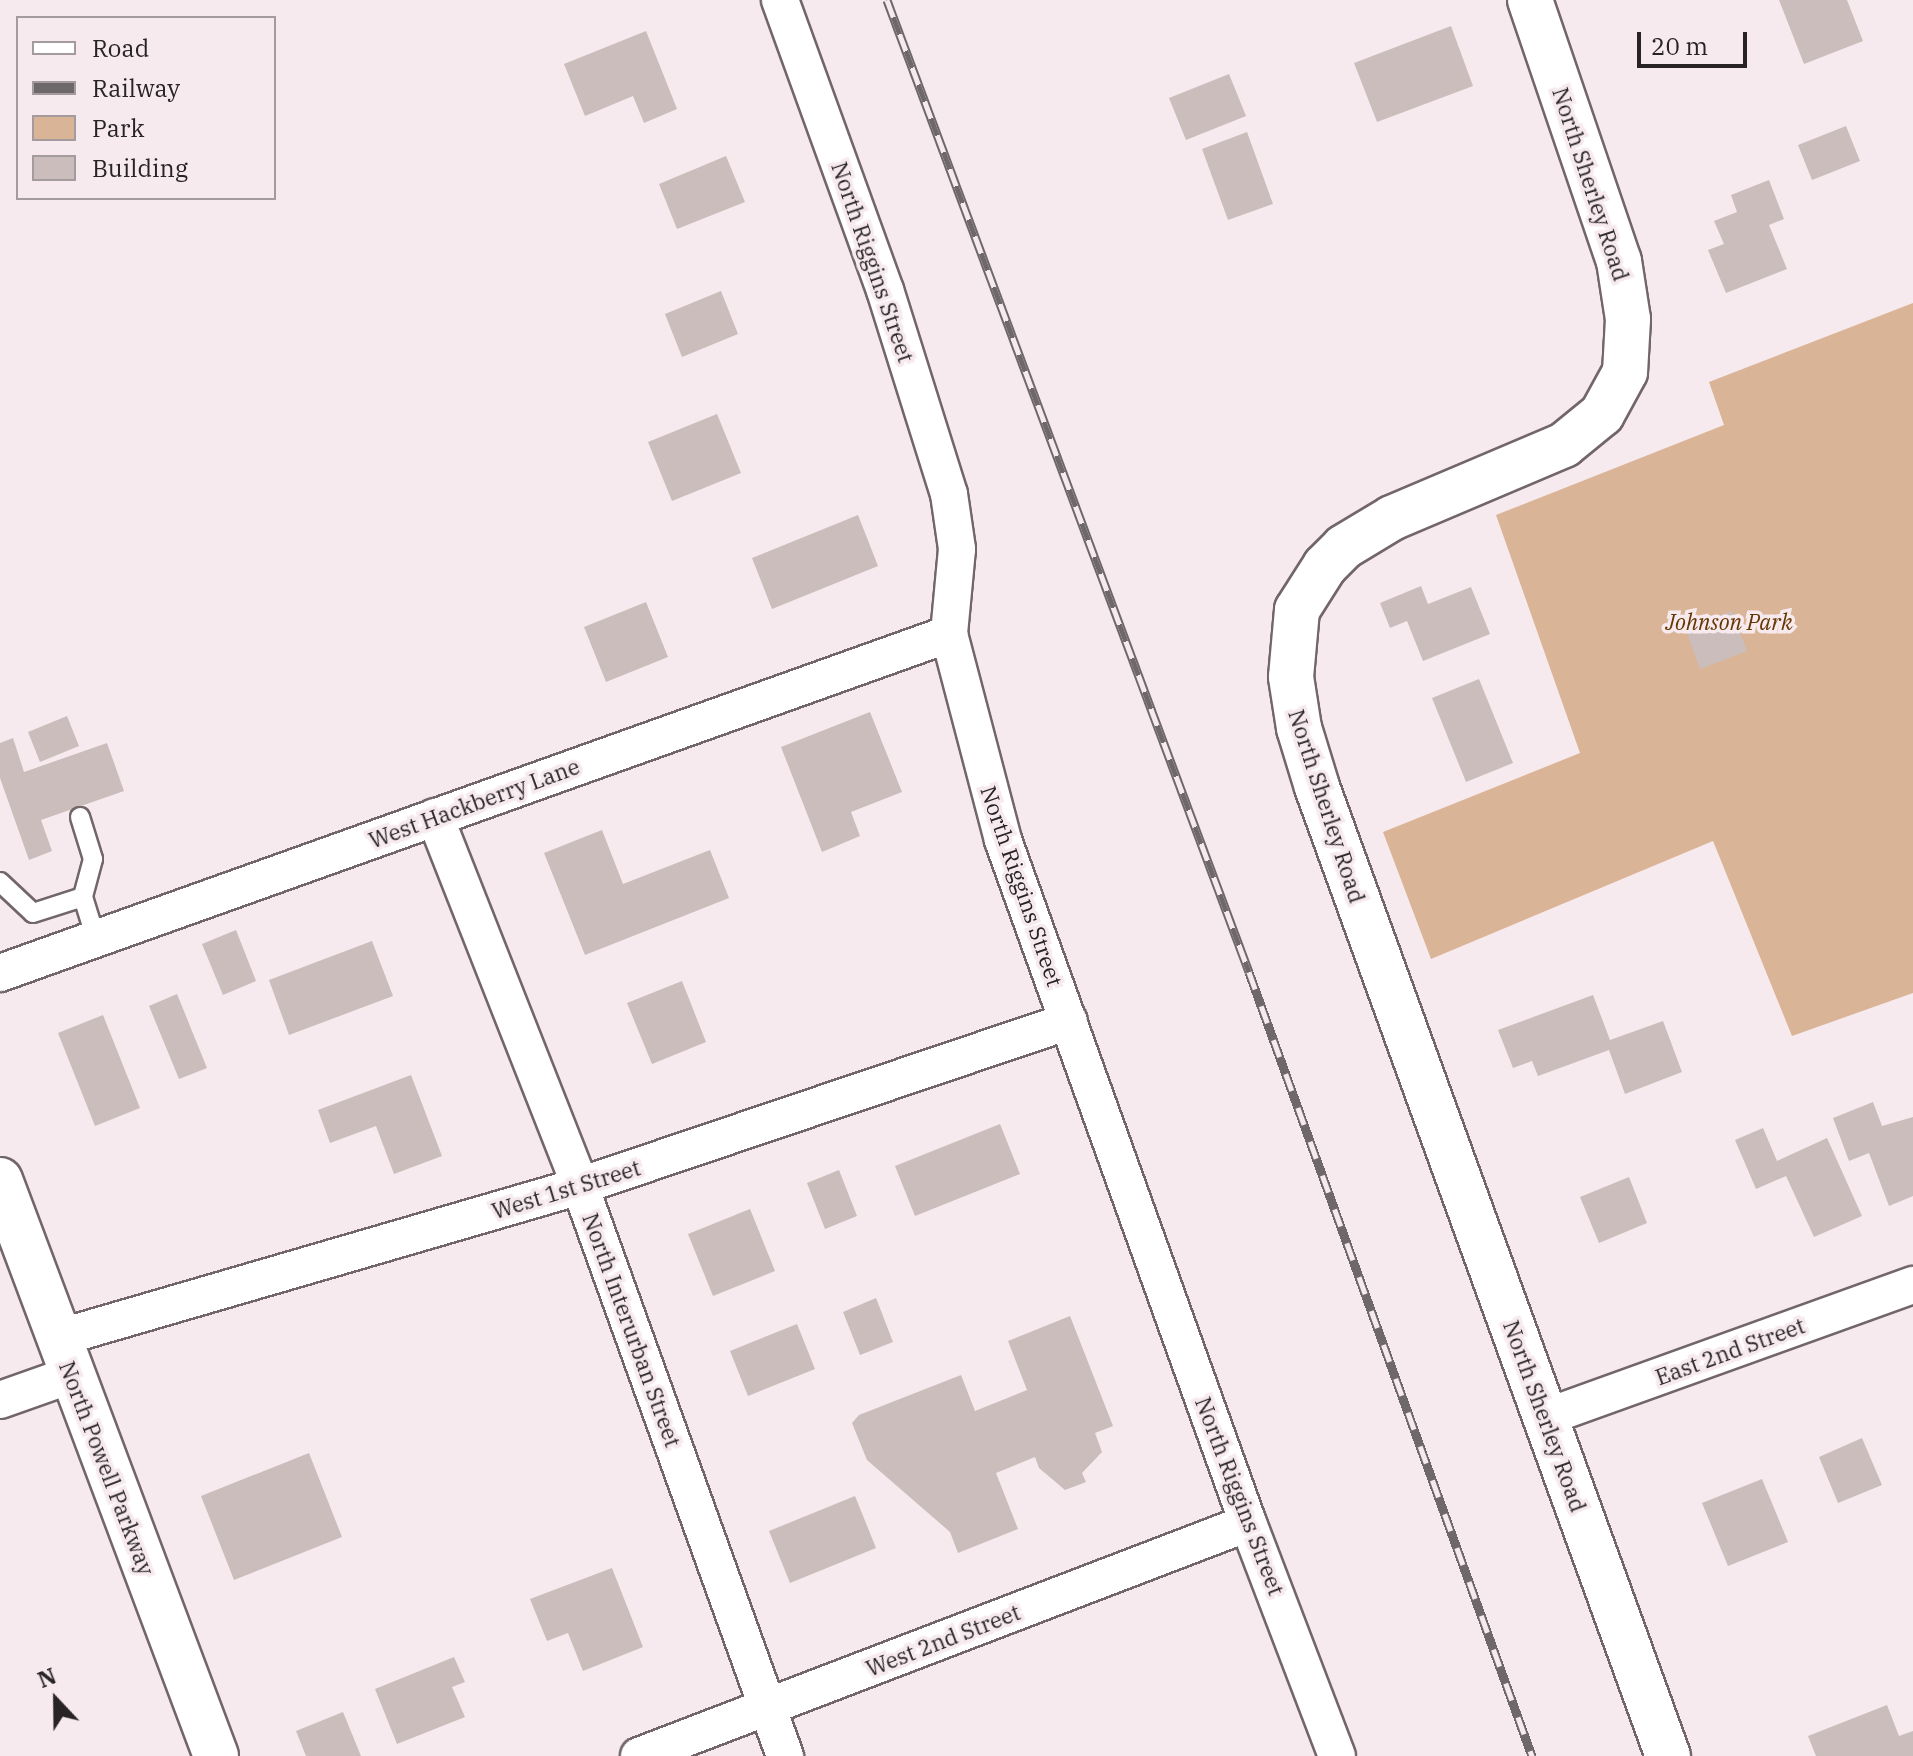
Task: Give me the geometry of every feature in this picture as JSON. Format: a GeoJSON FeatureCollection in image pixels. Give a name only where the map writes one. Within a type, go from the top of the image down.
{"type":"FeatureCollection","features":[{"type":"Feature","properties":{"kind":"main road","name":"North Sherley Road"},"geometry":{"type":"LineString","coordinates":[[1530,0],[1619,261],[1628,319],[1625,372],[1602,414],[1564,445],[1392,518],[1344,547],[1325,566],[1297,610],[1290,652],[1294,705],[1313,776],[1668,1756]]}},
{"type":"Feature","properties":{"kind":"main road","name":"North Powell Parkway"},"geometry":{"type":"LineString","coordinates":[[0,1180],[216,1756]]}},
{"type":"Feature","properties":{"kind":"street","name":"North Riggins Street"},"geometry":{"type":"LineString","coordinates":[[780,0],[885,290],[949,494],[957,549],[949,634],[1003,840],[1248,1523],[1337,1756]]}},
{"type":"Feature","properties":{"kind":"street","name":"West Hackberry Lane"},"geometry":{"type":"LineString","coordinates":[[0,973],[949,634]]}},
{"type":"Feature","properties":{"kind":"street","name":"North Interurban Street"},"geometry":{"type":"LineString","coordinates":[[435,817],[580,1186],[785,1756]]}},
{"type":"Feature","properties":{"kind":"street","name":"West 1st Street"},"geometry":{"type":"LineString","coordinates":[[0,1400],[64,1356],[1069,1021]]}},
{"type":"Feature","properties":{"kind":"street","name":"East 2nd Street"},"geometry":{"type":"LineString","coordinates":[[1546,1417],[1913,1285]]}},
{"type":"Feature","properties":{"kind":"street","name":"West 2nd Street"},"geometry":{"type":"LineString","coordinates":[[639,1756],[1248,1523]]}},
{"type":"Feature","properties":{"kind":"lane"},"geometry":{"type":"LineString","coordinates":[[80,817],[93,859],[83,897],[96,939]]}},
{"type":"Feature","properties":{"kind":"lane"},"geometry":{"type":"LineString","coordinates":[[0,882],[33,913],[83,897]]}},
{"type":"Feature","properties":{"kind":"green space","name":"Johnson Park"},"geometry":{"type":"Polygon","coordinates":[[[1913,303],[1913,993],[1792,1036],[1713,841],[1431,959],[1383,832],[1580,753],[1496,515],[1724,425],[1709,382],[1913,303]]]}},
{"type":"Feature","properties":{"kind":"building"},"geometry":{"type":"Polygon","coordinates":[[[1779,0],[1847,0],[1863,41],[1804,64],[1779,0]]]}},
{"type":"Feature","properties":{"kind":"building"},"geometry":{"type":"Polygon","coordinates":[[[1451,26],[1473,86],[1377,122],[1354,63],[1451,26]]]}},
{"type":"Feature","properties":{"kind":"building"},"geometry":{"type":"Polygon","coordinates":[[[646,31],[677,109],[644,123],[633,96],[585,116],[564,64],[646,31]]]}},
{"type":"Feature","properties":{"kind":"building"},"geometry":{"type":"Polygon","coordinates":[[[1229,74],[1246,116],[1186,140],[1169,98],[1229,74]]]}},
{"type":"Feature","properties":{"kind":"building"},"geometry":{"type":"Polygon","coordinates":[[[1846,126],[1860,161],[1812,180],[1798,145],[1846,126]]]}},
{"type":"Feature","properties":{"kind":"building"},"geometry":{"type":"Polygon","coordinates":[[[1247,132],[1273,204],[1228,220],[1202,149],[1247,132]]]}},
{"type":"Feature","properties":{"kind":"building"},"geometry":{"type":"Polygon","coordinates":[[[726,156],[745,202],[677,229],[659,184],[726,156]]]}},
{"type":"Feature","properties":{"kind":"building"},"geometry":{"type":"Polygon","coordinates":[[[1769,180],[1784,219],[1769,225],[1787,269],[1726,293],[1708,250],[1724,244],[1714,221],[1737,212],[1731,195],[1769,180]]]}},
{"type":"Feature","properties":{"kind":"building"},"geometry":{"type":"Polygon","coordinates":[[[721,291],[738,334],[682,357],[665,314],[721,291]]]}},
{"type":"Feature","properties":{"kind":"building"},"geometry":{"type":"Polygon","coordinates":[[[717,414],[741,473],[672,501],[648,442],[717,414]]]}},
{"type":"Feature","properties":{"kind":"building"},"geometry":{"type":"Polygon","coordinates":[[[858,515],[878,566],[772,609],[752,558],[858,515]]]}},
{"type":"Feature","properties":{"kind":"building"},"geometry":{"type":"Polygon","coordinates":[[[1421,586],[1428,604],[1471,587],[1490,634],[1423,661],[1407,621],[1390,628],[1380,603],[1421,586]]]}},
{"type":"Feature","properties":{"kind":"building"},"geometry":{"type":"Polygon","coordinates":[[[646,602],[668,657],[606,682],[584,627],[646,602]]]}},
{"type":"Feature","properties":{"kind":"building"},"geometry":{"type":"Polygon","coordinates":[[[1732,611],[1747,651],[1700,669],[1685,628],[1732,611]]]}},
{"type":"Feature","properties":{"kind":"building"},"geometry":{"type":"Polygon","coordinates":[[[1479,679],[1513,763],[1466,782],[1432,698],[1479,679]]]}},
{"type":"Feature","properties":{"kind":"building"},"geometry":{"type":"Polygon","coordinates":[[[870,712],[902,792],[851,812],[860,836],[822,852],[781,747],[870,712]]]}},
{"type":"Feature","properties":{"kind":"building"},"geometry":{"type":"Polygon","coordinates":[[[67,716],[79,746],[40,762],[28,732],[67,716]]]}},
{"type":"Feature","properties":{"kind":"building"},"geometry":{"type":"Polygon","coordinates":[[[13,738],[24,772],[107,743],[124,791],[41,820],[52,851],[29,860],[0,778],[0,743],[13,738]]]}},
{"type":"Feature","properties":{"kind":"building"},"geometry":{"type":"Polygon","coordinates":[[[602,830],[623,884],[710,850],[729,898],[585,955],[544,853],[602,830]]]}},
{"type":"Feature","properties":{"kind":"building"},"geometry":{"type":"Polygon","coordinates":[[[236,930],[256,981],[223,995],[202,944],[236,930]]]}},
{"type":"Feature","properties":{"kind":"building"},"geometry":{"type":"Polygon","coordinates":[[[372,941],[393,996],[289,1035],[269,980],[372,941]]]}},
{"type":"Feature","properties":{"kind":"building"},"geometry":{"type":"Polygon","coordinates":[[[682,981],[706,1042],[652,1064],[627,1003],[682,981]]]}},
{"type":"Feature","properties":{"kind":"building"},"geometry":{"type":"Polygon","coordinates":[[[177,994],[207,1068],[179,1079],[149,1006],[177,994]]]}},
{"type":"Feature","properties":{"kind":"building"},"geometry":{"type":"Polygon","coordinates":[[[1593,995],[1610,1040],[1663,1021],[1682,1072],[1625,1094],[1609,1050],[1538,1076],[1532,1061],[1513,1068],[1498,1030],[1593,995]]]}},
{"type":"Feature","properties":{"kind":"building"},"geometry":{"type":"Polygon","coordinates":[[[103,1015],[140,1108],[95,1126],[58,1033],[103,1015]]]}},
{"type":"Feature","properties":{"kind":"building"},"geometry":{"type":"Polygon","coordinates":[[[411,1075],[442,1156],[394,1174],[376,1126],[330,1143],[318,1110],[411,1075]]]}},
{"type":"Feature","properties":{"kind":"building"},"geometry":{"type":"Polygon","coordinates":[[[1873,1102],[1882,1126],[1913,1117],[1913,1196],[1889,1206],[1869,1153],[1849,1161],[1833,1118],[1873,1102]]]}},
{"type":"Feature","properties":{"kind":"building"},"geometry":{"type":"Polygon","coordinates":[[[1000,1124],[1020,1174],[915,1216],[895,1166],[1000,1124]]]}},
{"type":"Feature","properties":{"kind":"building"},"geometry":{"type":"Polygon","coordinates":[[[1763,1128],[1777,1161],[1827,1138],[1862,1216],[1814,1237],[1786,1176],[1756,1189],[1735,1140],[1763,1128]]]}},
{"type":"Feature","properties":{"kind":"building"},"geometry":{"type":"Polygon","coordinates":[[[839,1170],[857,1216],[825,1229],[807,1183],[839,1170]]]}},
{"type":"Feature","properties":{"kind":"building"},"geometry":{"type":"Polygon","coordinates":[[[1629,1177],[1647,1223],[1599,1243],[1580,1197],[1629,1177]]]}},
{"type":"Feature","properties":{"kind":"building"},"geometry":{"type":"Polygon","coordinates":[[[750,1209],[775,1271],[713,1296],[688,1234],[750,1209]]]}},
{"type":"Feature","properties":{"kind":"building"},"geometry":{"type":"Polygon","coordinates":[[[876,1298],[893,1342],[860,1355],[843,1312],[876,1298]]]}},
{"type":"Feature","properties":{"kind":"building"},"geometry":{"type":"Polygon","coordinates":[[[1070,1316],[1113,1426],[1095,1433],[1102,1452],[1082,1473],[1086,1482],[1065,1490],[1039,1468],[1035,1457],[996,1473],[1018,1529],[958,1553],[950,1532],[867,1460],[852,1423],[859,1415],[961,1375],[975,1411],[1027,1390],[1008,1341],[1070,1316]]]}},
{"type":"Feature","properties":{"kind":"building"},"geometry":{"type":"Polygon","coordinates":[[[797,1324],[815,1369],[748,1396],[730,1351],[797,1324]]]}},
{"type":"Feature","properties":{"kind":"building"},"geometry":{"type":"Polygon","coordinates":[[[1862,1438],[1882,1485],[1838,1503],[1819,1457],[1862,1438]]]}},
{"type":"Feature","properties":{"kind":"building"},"geometry":{"type":"Polygon","coordinates":[[[309,1453],[342,1537],[234,1580],[201,1496],[309,1453]]]}},
{"type":"Feature","properties":{"kind":"building"},"geometry":{"type":"Polygon","coordinates":[[[1762,1479],[1788,1542],[1728,1566],[1702,1503],[1762,1479]]]}},
{"type":"Feature","properties":{"kind":"building"},"geometry":{"type":"Polygon","coordinates":[[[855,1496],[876,1548],[790,1583],[769,1531],[855,1496]]]}},
{"type":"Feature","properties":{"kind":"building"},"geometry":{"type":"Polygon","coordinates":[[[612,1568],[643,1647],[583,1671],[568,1633],[547,1641],[530,1599],[612,1568]]]}},
{"type":"Feature","properties":{"kind":"building"},"geometry":{"type":"Polygon","coordinates":[[[454,1657],[465,1682],[452,1687],[465,1717],[397,1744],[375,1689],[454,1657]]]}},
{"type":"Feature","properties":{"kind":"building"},"geometry":{"type":"Polygon","coordinates":[[[1887,1705],[1899,1736],[1913,1731],[1913,1756],[1816,1756],[1808,1736],[1887,1705]]]}},
{"type":"Feature","properties":{"kind":"building"},"geometry":{"type":"Polygon","coordinates":[[[343,1712],[361,1756],[306,1756],[296,1731],[343,1712]]]}},
{"type":"Feature","properties":{"kind":"railway"},"geometry":{"type":"LineString","coordinates":[[887,0],[1249,972],[1532,1756]]}}]}
